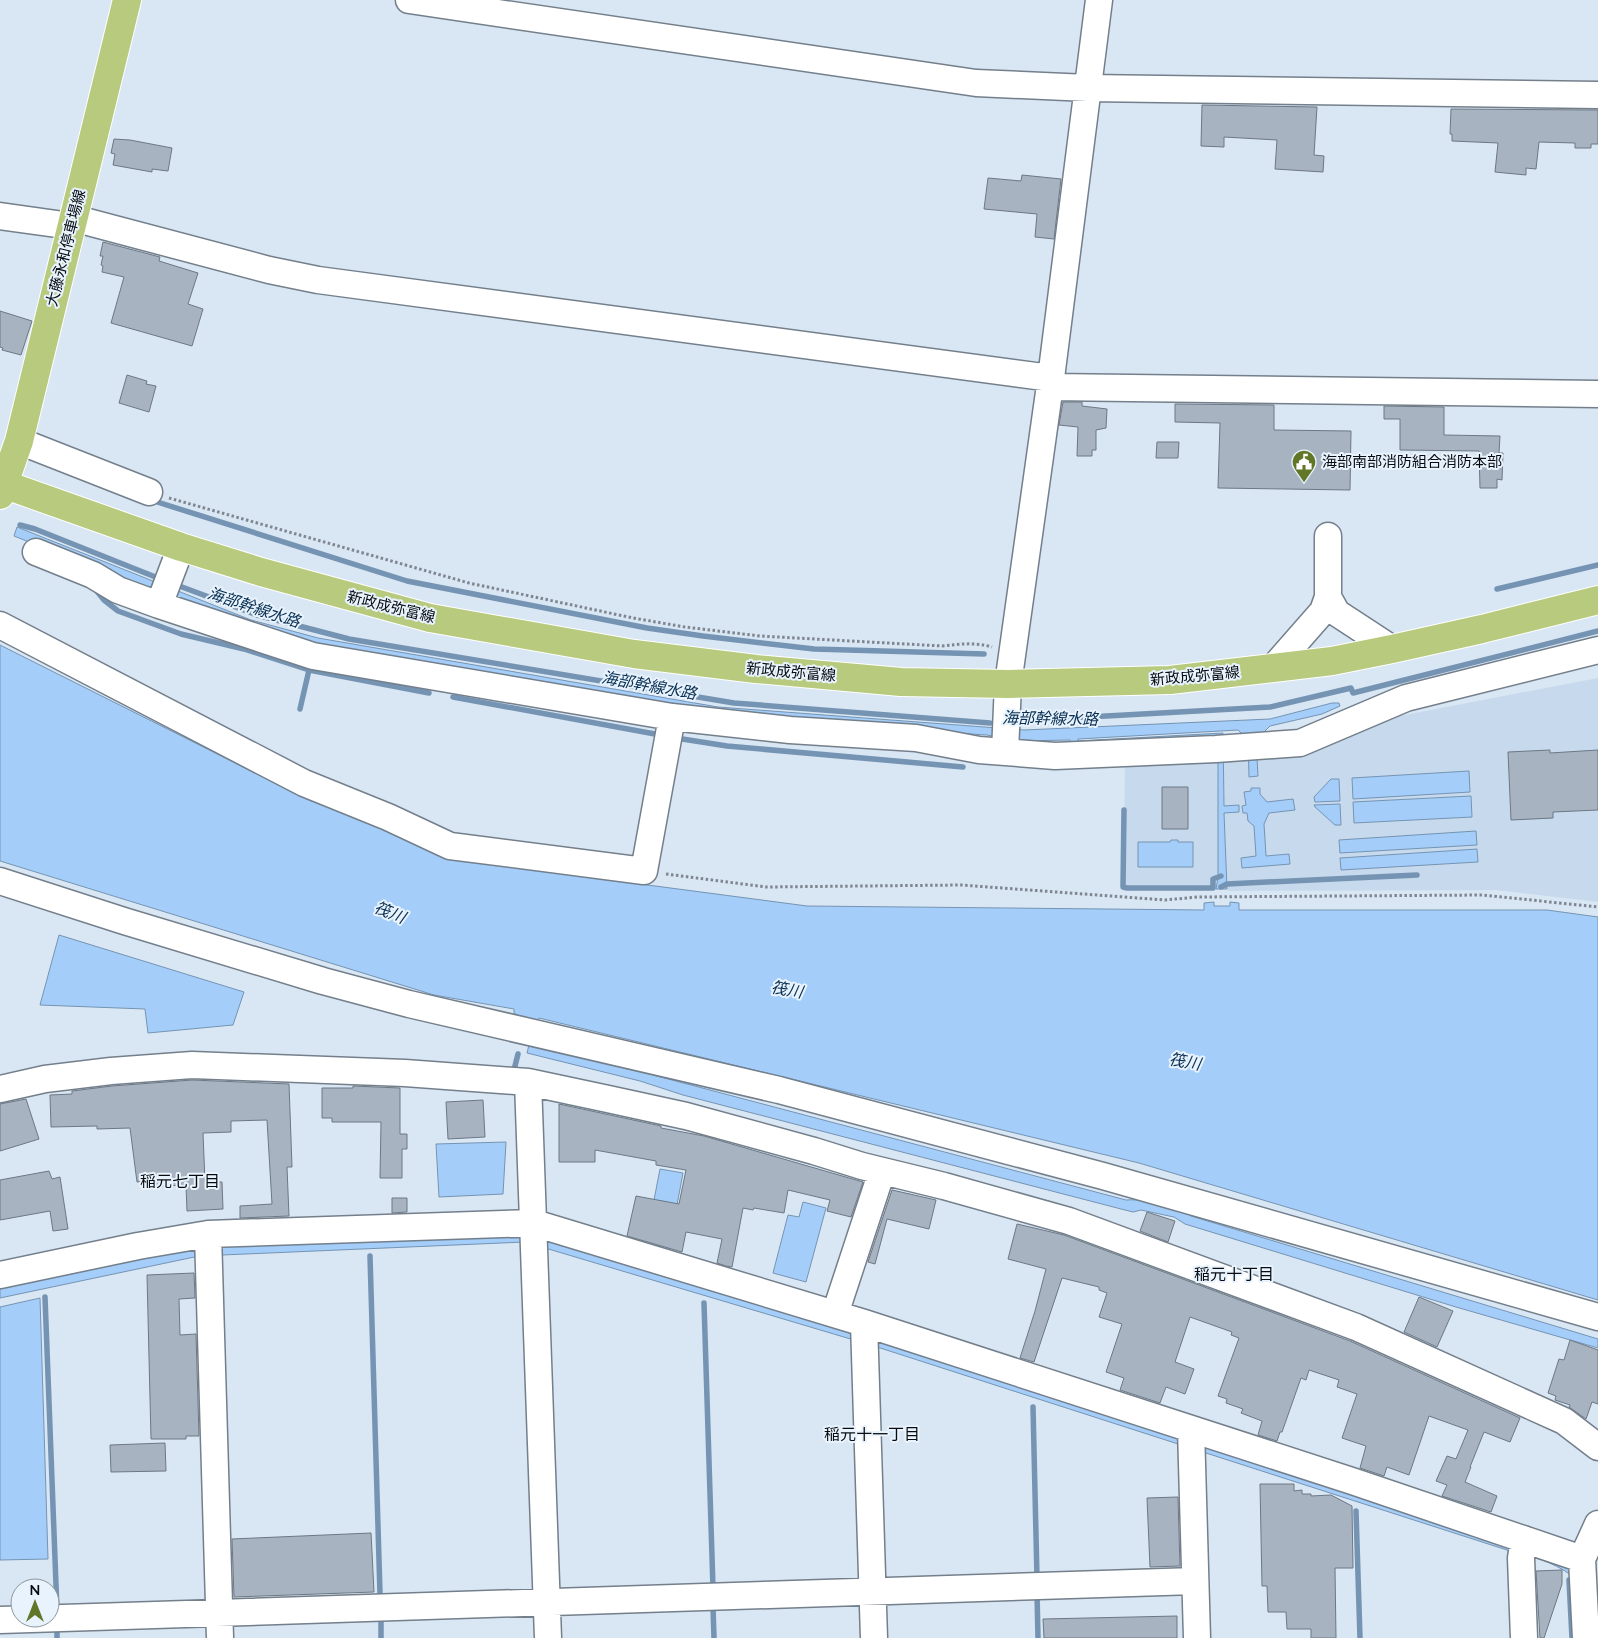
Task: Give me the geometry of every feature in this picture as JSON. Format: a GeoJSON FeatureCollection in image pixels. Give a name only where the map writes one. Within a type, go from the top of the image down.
{"type":"FeatureCollection","features":[{"type":"Feature","properties":{"kind":"main road","name":"大藤永和停車場線"},"geometry":{"type":"LineString","coordinates":[[1,487],[19,441],[127,0]]}},
{"type":"Feature","properties":{"kind":"main road","name":"新政成弥富線"},"geometry":{"type":"LineString","coordinates":[[1,487],[261,572],[430,618],[634,654],[756,669],[891,681],[1010,671],[1170,680],[1332,660],[1392,649],[1598,600]]}},
{"type":"Feature","properties":{"kind":"street"},"geometry":{"type":"LineString","coordinates":[[408,0],[976,83],[1088,88],[1598,95]]}},
{"type":"Feature","properties":{"kind":"street"},"geometry":{"type":"LineString","coordinates":[[1006,741],[1010,671],[1050,382],[1098,0]]}},
{"type":"Feature","properties":{"kind":"street"},"geometry":{"type":"LineString","coordinates":[[0,216],[72,222],[269,270],[318,280],[1050,382],[1598,394]]}},
{"type":"Feature","properties":{"kind":"street"},"geometry":{"type":"LineString","coordinates":[[19,441],[149,492]]}},
{"type":"Feature","properties":{"kind":"street"},"geometry":{"type":"LineString","coordinates":[[1273,668],[1323,612],[1328,597],[1328,536]]}},
{"type":"Feature","properties":{"kind":"street"},"geometry":{"type":"LineString","coordinates":[[163,594],[181,546]]}},
{"type":"Feature","properties":{"kind":"street"},"geometry":{"type":"LineString","coordinates":[[36,552],[93,575],[118,590],[163,594],[313,656],[672,717],[790,730],[916,738],[979,750],[1006,741],[1055,756],[1236,748],[1300,743],[1406,698],[1598,650]]}},
{"type":"Feature","properties":{"kind":"street"},"geometry":{"type":"LineString","coordinates":[[1328,597],[1337,613],[1392,649]]}},
{"type":"Feature","properties":{"kind":"street"},"geometry":{"type":"LineString","coordinates":[[0,625],[304,783],[450,846],[644,871],[672,717]]}},
{"type":"Feature","properties":{"kind":"street"},"geometry":{"type":"LineString","coordinates":[[0,881],[124,921],[409,1004],[798,1095],[1103,1176],[1598,1317]]}},
{"type":"Feature","properties":{"kind":"street"},"geometry":{"type":"LineString","coordinates":[[0,1089],[45,1079],[111,1071],[192,1065],[405,1073],[528,1082],[686,1116],[1069,1221],[1356,1327],[1564,1421],[1598,1447]]}},
{"type":"Feature","properties":{"kind":"street"},"geometry":{"type":"LineString","coordinates":[[528,1082],[548,1638]]}},
{"type":"Feature","properties":{"kind":"street"},"geometry":{"type":"LineString","coordinates":[[835,1314],[882,1171]]}},
{"type":"Feature","properties":{"kind":"street"},"geometry":{"type":"LineString","coordinates":[[0,1275],[138,1246],[534,1234],[835,1314],[864,1332],[1523,1547],[1582,1559]]}},
{"type":"Feature","properties":{"kind":"street"},"geometry":{"type":"LineString","coordinates":[[208,1244],[220,1638]]}},
{"type":"Feature","properties":{"kind":"street"},"geometry":{"type":"LineString","coordinates":[[864,1332],[874,1638]]}},
{"type":"Feature","properties":{"kind":"street"},"geometry":{"type":"LineString","coordinates":[[1191,1438],[1197,1638]]}},
{"type":"Feature","properties":{"kind":"street"},"geometry":{"type":"LineString","coordinates":[[1586,1638],[1582,1559],[1598,1524]]}},
{"type":"Feature","properties":{"kind":"street"},"geometry":{"type":"LineString","coordinates":[[1523,1547],[1524,1638]]}},
{"type":"Feature","properties":{"kind":"street"},"geometry":{"type":"LineString","coordinates":[[0,1620],[220,1612],[547,1604],[1195,1581]]}},
{"type":"Feature","properties":{"kind":"path"},"geometry":{"type":"LineString","coordinates":[[149,492],[469,583],[633,618],[685,627],[760,636],[942,646],[980,644],[993,647],[1010,671]]}},
{"type":"Feature","properties":{"kind":"path"},"geometry":{"type":"LineString","coordinates":[[644,871],[766,887],[961,885],[1165,900],[1197,897],[1483,895],[1598,907]]}},
{"type":"Feature","properties":{"kind":"shaded area"},"geometry":{"type":"Polygon","coordinates":[[[1598,678],[1598,902],[1496,890],[1228,891],[1226,884],[1224,812],[1239,812],[1224,806],[1224,756],[1374,721],[1598,678]]]}},
{"type":"Feature","properties":{"kind":"shaded area"},"geometry":{"type":"Polygon","coordinates":[[[1218,757],[1218,876],[1211,877],[1211,887],[1127,888],[1124,886],[1125,761],[1218,757]]]}},
{"type":"Feature","properties":{"kind":"water"},"geometry":{"type":"Polygon","coordinates":[[[17,527],[251,620],[318,638],[718,707],[1024,730],[1270,719],[1332,703],[1339,703],[1340,706],[1322,714],[1270,726],[1256,740],[1258,776],[1249,777],[1248,740],[1238,730],[1078,739],[1078,741],[1223,733],[1224,806],[1239,805],[1239,812],[1224,813],[1227,889],[1216,889],[1218,877],[1218,757],[1072,746],[1070,740],[1017,741],[987,735],[742,720],[316,648],[120,578],[14,536],[17,527]]]}},
{"type":"Feature","properties":{"kind":"water","name":"筏川"},"geometry":{"type":"Polygon","coordinates":[[[0,645],[307,799],[473,862],[807,906],[1204,910],[1204,903],[1214,902],[1214,906],[1230,906],[1230,902],[1239,903],[1239,910],[1547,910],[1598,917],[1598,1300],[1139,1163],[539,1018],[537,1021],[531,1019],[530,1023],[519,1019],[519,1016],[514,1013],[514,1009],[434,995],[0,861],[0,645]]]}},
{"type":"Feature","properties":{"kind":"water"},"geometry":{"type":"Polygon","coordinates":[[[1469,771],[1470,792],[1353,799],[1352,778],[1469,771]]]}},
{"type":"Feature","properties":{"kind":"water"},"geometry":{"type":"Polygon","coordinates":[[[1331,779],[1339,779],[1340,801],[1315,802],[1314,797],[1331,779]]]}},
{"type":"Feature","properties":{"kind":"water"},"geometry":{"type":"Polygon","coordinates":[[[1251,788],[1260,788],[1260,794],[1267,802],[1293,799],[1295,810],[1269,813],[1264,824],[1266,856],[1289,854],[1290,864],[1242,868],[1241,858],[1256,856],[1254,826],[1248,821],[1247,813],[1243,813],[1242,806],[1246,805],[1244,792],[1251,791],[1251,788]]]}},
{"type":"Feature","properties":{"kind":"water"},"geometry":{"type":"Polygon","coordinates":[[[1471,796],[1472,817],[1354,823],[1353,802],[1471,796]]]}},
{"type":"Feature","properties":{"kind":"water"},"geometry":{"type":"Polygon","coordinates":[[[1340,804],[1341,825],[1335,825],[1314,805],[1340,804]]]}},
{"type":"Feature","properties":{"kind":"water"},"geometry":{"type":"Polygon","coordinates":[[[1476,831],[1477,845],[1340,853],[1339,840],[1476,831]]]}},
{"type":"Feature","properties":{"kind":"water"},"geometry":{"type":"Polygon","coordinates":[[[1171,840],[1193,842],[1193,867],[1138,867],[1138,842],[1170,842],[1171,840]]]}},
{"type":"Feature","properties":{"kind":"water"},"geometry":{"type":"Polygon","coordinates":[[[1477,849],[1478,862],[1341,870],[1340,858],[1477,849]]]}},
{"type":"Feature","properties":{"kind":"water"},"geometry":{"type":"Polygon","coordinates":[[[59,935],[244,992],[233,1025],[148,1033],[145,1009],[40,1005],[59,935]]]}},
{"type":"Feature","properties":{"kind":"water"},"geometry":{"type":"Polygon","coordinates":[[[529,1045],[638,1071],[1126,1200],[1152,1201],[1177,1207],[1191,1216],[1598,1339],[1598,1348],[1456,1307],[1185,1224],[1174,1217],[1141,1210],[1133,1212],[683,1095],[640,1081],[527,1053],[529,1045]]]}},
{"type":"Feature","properties":{"kind":"water"},"geometry":{"type":"Polygon","coordinates":[[[506,1142],[503,1194],[439,1197],[436,1144],[506,1142]]]}},
{"type":"Feature","properties":{"kind":"water"},"geometry":{"type":"Polygon","coordinates":[[[660,1169],[683,1173],[668,1253],[658,1251],[667,1202],[654,1200],[660,1169]]]}},
{"type":"Feature","properties":{"kind":"water"},"geometry":{"type":"Polygon","coordinates":[[[803,1202],[826,1208],[806,1282],[773,1273],[788,1215],[799,1217],[803,1202]]]}},
{"type":"Feature","properties":{"kind":"water"},"geometry":{"type":"Polygon","coordinates":[[[526,1232],[854,1329],[1572,1565],[1571,1575],[1557,1566],[1533,1557],[874,1346],[525,1242],[199,1256],[0,1298],[0,1287],[197,1248],[526,1232]]]}},
{"type":"Feature","properties":{"kind":"water"},"geometry":{"type":"Polygon","coordinates":[[[40,1298],[48,1559],[0,1560],[0,1307],[40,1298]]]}},
{"type":"Feature","properties":{"kind":"building"},"geometry":{"type":"Polygon","coordinates":[[[1202,105],[1317,107],[1314,155],[1324,156],[1323,172],[1275,169],[1277,140],[1224,137],[1224,147],[1201,146],[1202,105]]]}},
{"type":"Feature","properties":{"kind":"building"},"geometry":{"type":"Polygon","coordinates":[[[1451,109],[1598,110],[1598,144],[1591,144],[1591,148],[1575,148],[1575,143],[1539,142],[1536,169],[1526,168],[1526,175],[1495,172],[1498,143],[1452,141],[1452,134],[1450,134],[1451,109]]]}},
{"type":"Feature","properties":{"kind":"building"},"geometry":{"type":"Polygon","coordinates":[[[114,139],[172,148],[168,171],[152,169],[152,172],[113,165],[115,154],[111,153],[114,139]]]}},
{"type":"Feature","properties":{"kind":"building"},"geometry":{"type":"Polygon","coordinates":[[[1022,175],[1061,179],[1054,239],[1035,237],[1037,214],[984,209],[988,178],[1021,181],[1022,175]]]}},
{"type":"Feature","properties":{"kind":"building"},"geometry":{"type":"Polygon","coordinates":[[[103,242],[160,257],[159,261],[198,273],[188,304],[203,309],[192,346],[111,323],[124,277],[102,272],[103,256],[100,256],[103,242]]]}},
{"type":"Feature","properties":{"kind":"building"},"geometry":{"type":"Polygon","coordinates":[[[0,311],[32,321],[21,355],[2,350],[3,348],[0,347],[0,311]]]}},
{"type":"Feature","properties":{"kind":"building"},"geometry":{"type":"Polygon","coordinates":[[[127,375],[147,381],[146,384],[156,386],[149,412],[119,403],[127,375]]]}},
{"type":"Feature","properties":{"kind":"building"},"geometry":{"type":"Polygon","coordinates":[[[1063,402],[1082,402],[1082,406],[1107,409],[1106,428],[1096,430],[1096,450],[1092,450],[1092,456],[1077,456],[1078,427],[1059,425],[1063,402]]]}},
{"type":"Feature","properties":{"kind":"building"},"geometry":{"type":"Polygon","coordinates":[[[1175,404],[1274,405],[1274,430],[1351,431],[1350,490],[1218,488],[1220,423],[1175,422],[1175,404]]]}},
{"type":"Feature","properties":{"kind":"building"},"geometry":{"type":"Polygon","coordinates":[[[1384,406],[1444,407],[1444,435],[1500,436],[1499,453],[1503,453],[1502,480],[1497,479],[1497,488],[1480,488],[1479,451],[1400,450],[1400,419],[1384,419],[1384,406]]]}},
{"type":"Feature","properties":{"kind":"building"},"geometry":{"type":"Polygon","coordinates":[[[1157,442],[1179,442],[1178,458],[1156,458],[1157,442]]]}},
{"type":"Feature","properties":{"kind":"building"},"geometry":{"type":"Polygon","coordinates":[[[1550,750],[1550,753],[1598,750],[1598,810],[1553,812],[1553,818],[1511,820],[1508,752],[1550,750]]]}},
{"type":"Feature","properties":{"kind":"building"},"geometry":{"type":"Polygon","coordinates":[[[1162,787],[1188,787],[1188,829],[1162,829],[1162,787]]]}},
{"type":"Feature","properties":{"kind":"building"},"geometry":{"type":"Polygon","coordinates":[[[192,1080],[289,1084],[292,1167],[287,1167],[289,1216],[240,1218],[240,1206],[272,1204],[267,1120],[231,1121],[231,1132],[203,1133],[205,1182],[222,1182],[223,1209],[187,1211],[186,1185],[145,1187],[144,1181],[137,1182],[130,1128],[97,1129],[97,1126],[51,1127],[50,1095],[72,1094],[72,1091],[112,1086],[192,1080]]]}},
{"type":"Feature","properties":{"kind":"building"},"geometry":{"type":"Polygon","coordinates":[[[353,1086],[400,1088],[400,1134],[407,1134],[407,1149],[402,1149],[402,1178],[380,1178],[381,1122],[332,1122],[332,1118],[322,1118],[322,1088],[353,1088],[353,1086]]]}},
{"type":"Feature","properties":{"kind":"building"},"geometry":{"type":"Polygon","coordinates":[[[26,1099],[39,1139],[0,1151],[0,1104],[26,1099]]]}},
{"type":"Feature","properties":{"kind":"building"},"geometry":{"type":"Polygon","coordinates":[[[483,1100],[485,1137],[448,1139],[446,1102],[483,1100]]]}},
{"type":"Feature","properties":{"kind":"building"},"geometry":{"type":"Polygon","coordinates":[[[559,1104],[704,1136],[863,1182],[851,1217],[827,1211],[830,1200],[788,1190],[784,1213],[743,1208],[732,1267],[726,1266],[717,1263],[722,1239],[686,1232],[682,1252],[627,1236],[636,1196],[679,1204],[686,1170],[656,1165],[656,1161],[595,1150],[595,1162],[559,1162],[559,1104]]]}},
{"type":"Feature","properties":{"kind":"building"},"geometry":{"type":"Polygon","coordinates":[[[49,1171],[52,1179],[60,1177],[68,1229],[53,1231],[50,1211],[0,1220],[0,1180],[49,1171]]]}},
{"type":"Feature","properties":{"kind":"building"},"geometry":{"type":"Polygon","coordinates":[[[892,1190],[936,1200],[929,1229],[887,1219],[875,1264],[868,1262],[892,1190]]]}},
{"type":"Feature","properties":{"kind":"building"},"geometry":{"type":"Polygon","coordinates":[[[392,1198],[407,1198],[407,1212],[392,1213],[392,1198]]]}},
{"type":"Feature","properties":{"kind":"building"},"geometry":{"type":"Polygon","coordinates":[[[1147,1212],[1175,1221],[1168,1242],[1140,1231],[1147,1212]]]}},
{"type":"Feature","properties":{"kind":"building"},"geometry":{"type":"Polygon","coordinates":[[[1017,1224],[1064,1235],[1350,1341],[1520,1418],[1510,1442],[1484,1432],[1465,1482],[1497,1496],[1491,1512],[1442,1496],[1447,1485],[1436,1481],[1447,1456],[1456,1459],[1468,1430],[1429,1416],[1409,1475],[1387,1467],[1384,1476],[1360,1468],[1366,1446],[1342,1438],[1357,1394],[1337,1387],[1339,1380],[1309,1370],[1306,1380],[1301,1378],[1277,1441],[1258,1435],[1262,1421],[1241,1413],[1243,1409],[1226,1403],[1227,1399],[1218,1396],[1239,1338],[1231,1335],[1232,1332],[1190,1317],[1175,1362],[1194,1369],[1185,1394],[1166,1387],[1160,1403],[1120,1390],[1124,1378],[1106,1372],[1122,1324],[1099,1317],[1107,1293],[1099,1290],[1099,1287],[1062,1278],[1034,1362],[1020,1358],[1046,1269],[1008,1259],[1017,1224]]]}},
{"type":"Feature","properties":{"kind":"building"},"geometry":{"type":"Polygon","coordinates":[[[194,1273],[195,1298],[179,1299],[180,1335],[196,1334],[199,1436],[186,1436],[186,1439],[151,1439],[147,1275],[194,1273]]]}},
{"type":"Feature","properties":{"kind":"building"},"geometry":{"type":"Polygon","coordinates":[[[1419,1297],[1453,1311],[1437,1347],[1404,1332],[1419,1297]]]}},
{"type":"Feature","properties":{"kind":"building"},"geometry":{"type":"Polygon","coordinates":[[[1570,1340],[1598,1350],[1598,1404],[1592,1402],[1586,1419],[1569,1407],[1570,1405],[1555,1400],[1556,1396],[1548,1393],[1559,1359],[1564,1360],[1570,1340]]]}},
{"type":"Feature","properties":{"kind":"building"},"geometry":{"type":"Polygon","coordinates":[[[165,1443],[166,1471],[111,1472],[110,1445],[165,1443]]]}},
{"type":"Feature","properties":{"kind":"building"},"geometry":{"type":"Polygon","coordinates":[[[1260,1484],[1294,1484],[1294,1491],[1302,1490],[1302,1494],[1311,1494],[1311,1496],[1331,1495],[1352,1506],[1353,1568],[1335,1568],[1336,1638],[1311,1638],[1311,1629],[1287,1629],[1286,1612],[1268,1612],[1267,1586],[1262,1586],[1260,1484]]]}},
{"type":"Feature","properties":{"kind":"building"},"geometry":{"type":"Polygon","coordinates":[[[1178,1497],[1180,1566],[1150,1567],[1147,1498],[1178,1497]]]}},
{"type":"Feature","properties":{"kind":"building"},"geometry":{"type":"Polygon","coordinates":[[[371,1533],[374,1592],[234,1597],[232,1539],[371,1533]]]}},
{"type":"Feature","properties":{"kind":"building"},"geometry":{"type":"Polygon","coordinates":[[[1562,1570],[1562,1584],[1544,1638],[1540,1638],[1536,1571],[1562,1570]]]}},
{"type":"Feature","properties":{"kind":"building"},"geometry":{"type":"Polygon","coordinates":[[[1177,1616],[1177,1638],[1044,1638],[1043,1619],[1177,1616]]]}},
{"type":"Feature","properties":{"kind":"waterway"},"geometry":{"type":"LineString","coordinates":[[151,500],[407,581],[647,628],[814,649],[984,654]]}},
{"type":"Feature","properties":{"kind":"waterway"},"geometry":{"type":"LineString","coordinates":[[20,525],[35,529],[163,580]]}},
{"type":"Feature","properties":{"kind":"waterway"},"geometry":{"type":"LineString","coordinates":[[1497,589],[1598,565]]}},
{"type":"Feature","properties":{"kind":"waterway","name":"海部幹線水路"},"geometry":{"type":"LineString","coordinates":[[174,584],[257,615],[349,639],[734,703],[990,723]]}},
{"type":"Feature","properties":{"kind":"waterway"},"geometry":{"type":"LineString","coordinates":[[96,590],[104,600],[118,611],[181,634],[244,649],[309,670],[429,693]]}},
{"type":"Feature","properties":{"kind":"waterway","name":"海部幹線水路"},"geometry":{"type":"LineString","coordinates":[[1029,714],[1070,718],[1270,707],[1351,688],[1353,693],[1598,631]]}},
{"type":"Feature","properties":{"kind":"waterway"},"geometry":{"type":"LineString","coordinates":[[300,709],[309,670]]}},
{"type":"Feature","properties":{"kind":"waterway"},"geometry":{"type":"LineString","coordinates":[[453,697],[655,734]]}},
{"type":"Feature","properties":{"kind":"waterway"},"geometry":{"type":"LineString","coordinates":[[676,738],[727,746],[963,767]]}},
{"type":"Feature","properties":{"kind":"waterway"},"geometry":{"type":"LineString","coordinates":[[1124,810],[1123,887],[1213,888],[1213,879],[1221,876]]}},
{"type":"Feature","properties":{"kind":"waterway"},"geometry":{"type":"LineString","coordinates":[[1221,887],[1227,884],[1417,875]]}},
{"type":"Feature","properties":{"kind":"waterway"},"geometry":{"type":"LineString","coordinates":[[514,1070],[518,1054]]}},
{"type":"Feature","properties":{"kind":"waterway"},"geometry":{"type":"LineString","coordinates":[[370,1256],[380,1594]]}},
{"type":"Feature","properties":{"kind":"waterway"},"geometry":{"type":"LineString","coordinates":[[45,1297],[56,1578]]}},
{"type":"Feature","properties":{"kind":"waterway"},"geometry":{"type":"LineString","coordinates":[[704,1303],[713,1588]]}},
{"type":"Feature","properties":{"kind":"waterway"},"geometry":{"type":"LineString","coordinates":[[1033,1407],[1037,1578]]}},
{"type":"Feature","properties":{"kind":"waterway"},"geometry":{"type":"LineString","coordinates":[[1356,1511],[1360,1638]]}},
{"type":"Feature","properties":{"kind":"waterway"},"geometry":{"type":"LineString","coordinates":[[1569,1580],[1572,1638]]}},
{"type":"Feature","properties":{"kind":"waterway"},"geometry":{"type":"LineString","coordinates":[[1037,1593],[1038,1638]]}},
{"type":"Feature","properties":{"kind":"waterway"},"geometry":{"type":"LineString","coordinates":[[713,1607],[714,1638]]}},
{"type":"Feature","properties":{"kind":"waterway"},"geometry":{"type":"LineString","coordinates":[[381,1618],[381,1638]]}},
{"type":"Feature","properties":{"kind":"waterway"},"geometry":{"type":"LineString","coordinates":[[57,1628],[57,1638]]}},
{"type":"Feature","properties":{"kind":"place","name":"海部南部消防組合消防本部"},"geometry":{"type":"Point","coordinates":[1304,483]}},
{"type":"Feature","properties":{"kind":"district","name":"稲元七丁目"},"geometry":{"type":"Point","coordinates":[180,1181]}},
{"type":"Feature","properties":{"kind":"district","name":"稲元十丁目"},"geometry":{"type":"Point","coordinates":[1234,1274]}},
{"type":"Feature","properties":{"kind":"district","name":"稲元十一丁目"},"geometry":{"type":"Point","coordinates":[872,1434]}}]}
